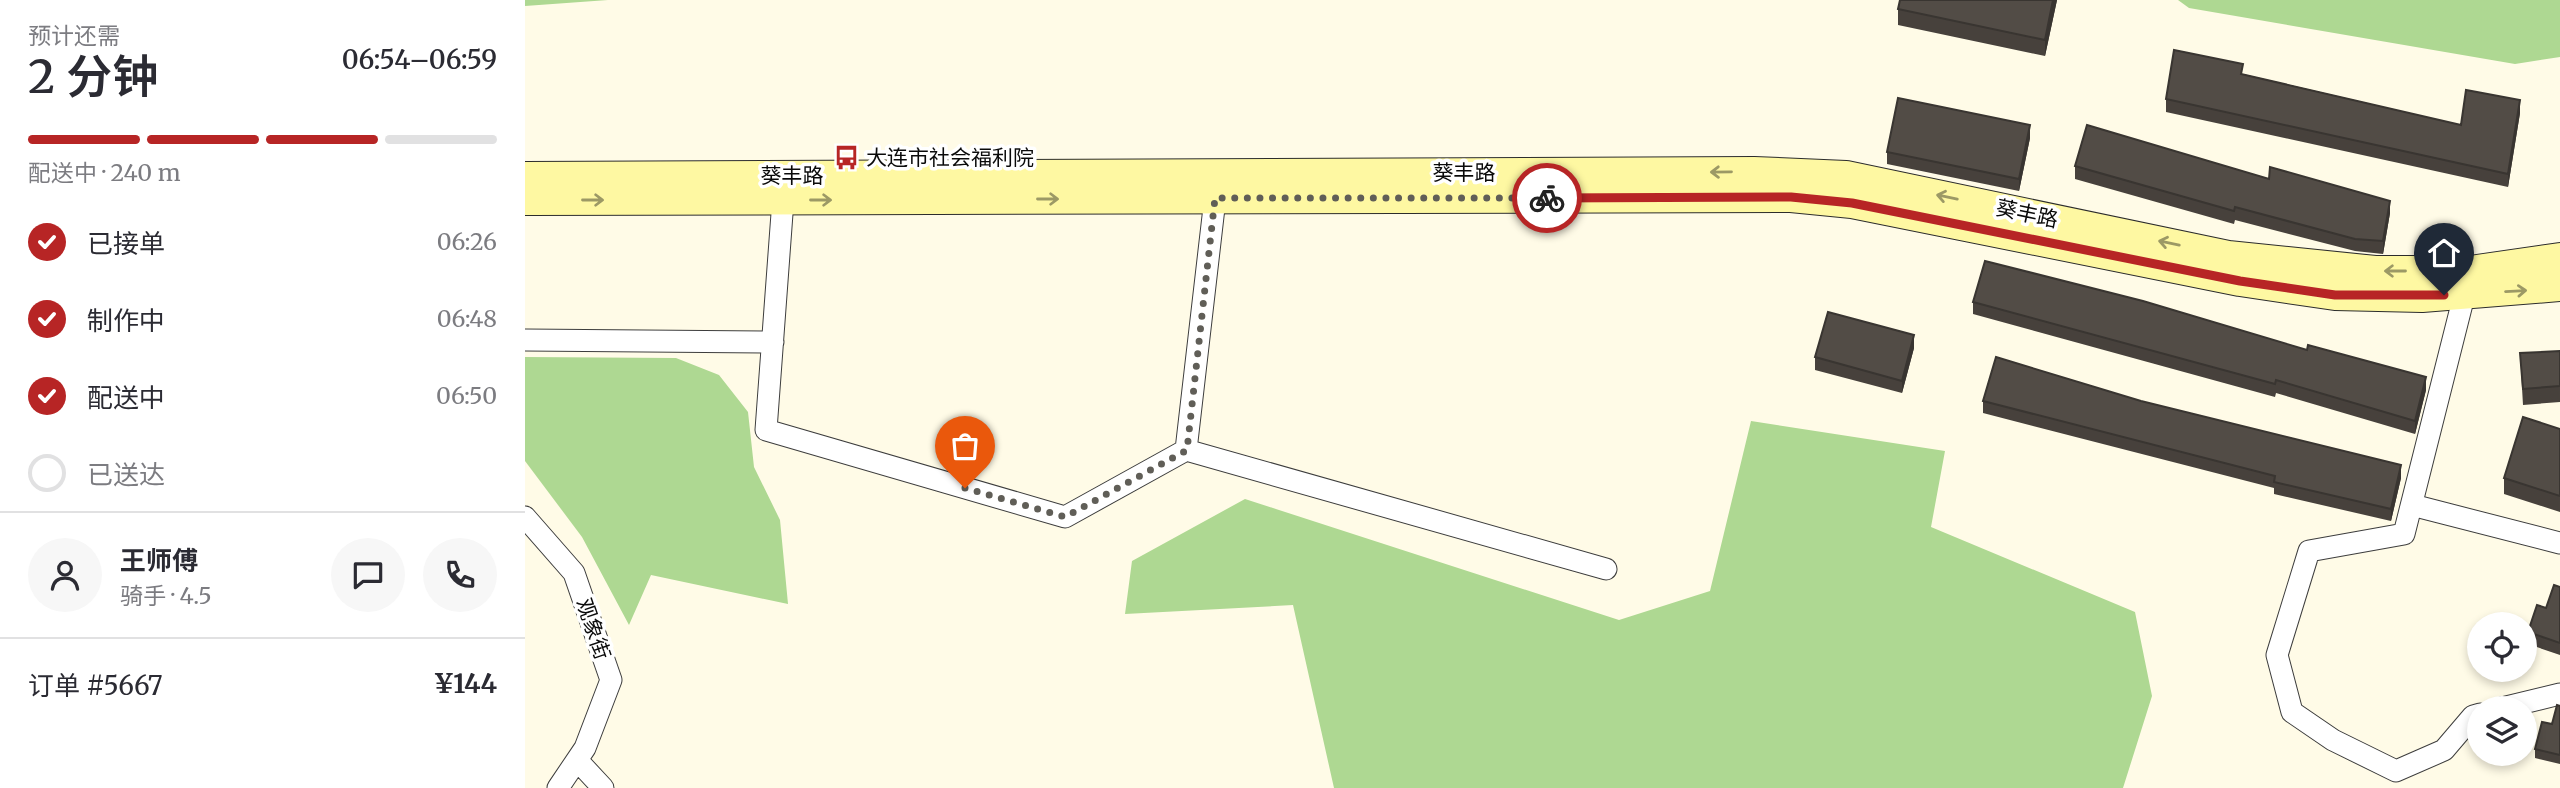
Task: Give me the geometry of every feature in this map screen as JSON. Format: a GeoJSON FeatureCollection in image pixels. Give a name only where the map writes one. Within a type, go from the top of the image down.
{"type":"FeatureCollection","features":[{"type":"Feature","properties":{"kind":"main road","name":"葵丰路"},"geometry":{"type":"LineString","coordinates":[[525,177],[1754,172],[1833,175],[2228,256],[2468,282],[2560,286]]}},
{"type":"Feature","properties":{"kind":"main road","name":"葵丰路"},"geometry":{"type":"LineString","coordinates":[[525,200],[1791,197],[1865,205],[2240,281],[2335,295],[2422,296],[2560,258]]}},
{"type":"Feature","properties":{"kind":"street"},"geometry":{"type":"LineString","coordinates":[[1187,450],[1215,198]]}},
{"type":"Feature","properties":{"kind":"street"},"geometry":{"type":"LineString","coordinates":[[783,200],[766,430],[1065,517],[1187,450],[1606,569]]}},
{"type":"Feature","properties":{"kind":"street"},"geometry":{"type":"LineString","coordinates":[[2467,723],[2444,750],[2396,771],[2333,740],[2292,712],[2277,655],[2309,551],[2404,534],[2468,282]]}},
{"type":"Feature","properties":{"kind":"street"},"geometry":{"type":"LineString","coordinates":[[525,340],[773,342]]}},
{"type":"Feature","properties":{"kind":"street"},"geometry":{"type":"LineString","coordinates":[[2412,505],[2560,543]]}},
{"type":"Feature","properties":{"kind":"street","name":"观象街"},"geometry":{"type":"LineString","coordinates":[[525,517],[574,573],[611,680],[585,748],[558,788]]}},
{"type":"Feature","properties":{"kind":"street"},"geometry":{"type":"LineString","coordinates":[[2537,700],[2560,694]]}},
{"type":"Feature","properties":{"kind":"street"},"geometry":{"type":"LineString","coordinates":[[577,760],[603,788]]}},
{"type":"Feature","properties":{"kind":"green space"},"geometry":{"type":"Polygon","coordinates":[[[525,0],[608,0],[525,6],[525,0]]]}},
{"type":"Feature","properties":{"kind":"green space"},"geometry":{"type":"Polygon","coordinates":[[[2178,0],[2560,0],[2560,57],[2515,64],[2189,8],[2178,0]]]}},
{"type":"Feature","properties":{"kind":"green space"},"geometry":{"type":"Polygon","coordinates":[[[525,357],[676,358],[719,375],[748,412],[754,467],[780,520],[788,604],[651,575],[629,625],[582,537],[525,461],[525,357]]]}},
{"type":"Feature","properties":{"kind":"green space"},"geometry":{"type":"Polygon","coordinates":[[[1751,421],[1945,451],[1931,527],[2135,612],[2152,696],[2123,788],[1334,788],[1293,605],[1125,614],[1132,561],[1245,499],[1619,620],[1710,591],[1751,421]]]}},
{"type":"Feature","properties":{"kind":"building"},"geometry":{"type":"Polygon","coordinates":[[[1900,0],[2053,0],[2045,40],[1898,9],[1900,0]]]}},
{"type":"Feature","properties":{"kind":"building"},"geometry":{"type":"Polygon","coordinates":[[[2174,50],[2243,64],[2241,74],[2461,125],[2466,90],[2520,100],[2508,174],[2166,99],[2174,50]]]}},
{"type":"Feature","properties":{"kind":"building"},"geometry":{"type":"Polygon","coordinates":[[[1898,98],[2030,125],[2019,179],[1887,152],[1898,98]]]}},
{"type":"Feature","properties":{"kind":"building"},"geometry":{"type":"Polygon","coordinates":[[[2087,125],[2269,179],[2270,167],[2390,201],[2383,241],[2355,239],[2235,207],[2234,211],[2075,166],[2087,125]]]}},
{"type":"Feature","properties":{"kind":"building"},"geometry":{"type":"Polygon","coordinates":[[[1985,261],[2143,301],[2307,350],[2308,345],[2426,377],[2415,421],[2276,380],[2275,384],[1973,302],[1985,261]]]}},
{"type":"Feature","properties":{"kind":"building"},"geometry":{"type":"Polygon","coordinates":[[[1828,312],[1914,335],[1902,381],[1815,357],[1828,312]]]}},
{"type":"Feature","properties":{"kind":"building"},"geometry":{"type":"Polygon","coordinates":[[[2560,351],[2560,386],[2523,389],[2520,353],[2560,351]]]}},
{"type":"Feature","properties":{"kind":"building"},"geometry":{"type":"Polygon","coordinates":[[[1996,357],[2141,401],[2401,465],[2391,509],[2274,482],[2275,476],[1983,401],[1996,357]]]}},
{"type":"Feature","properties":{"kind":"building"},"geometry":{"type":"Polygon","coordinates":[[[2523,417],[2560,429],[2560,496],[2504,478],[2523,417]]]}},
{"type":"Feature","properties":{"kind":"building"},"geometry":{"type":"Polygon","coordinates":[[[2554,585],[2560,587],[2560,643],[2537,635],[2537,612],[2535,612],[2537,605],[2546,608],[2554,585]]]}},
{"type":"Feature","properties":{"kind":"building"},"geometry":{"type":"Polygon","coordinates":[[[2557,705],[2560,706],[2560,755],[2537,749],[2542,722],[2552,724],[2557,705]]]}},
{"type":"Feature","properties":{"kind":"way so far"},"geometry":{"type":"LineString","coordinates":[[965,488],[1065,517],[1187,450],[1215,198],[1547,198]]}},
{"type":"Feature","properties":{"kind":"place","name":"大连市社会福利院"},"geometry":{"type":"Point","coordinates":[846,158]}},
{"type":"Feature","properties":{"kind":"route"},"geometry":{"type":"LineString","coordinates":[[1547,198],[1791,197],[1852,203],[2240,281],[2335,295],[2444,295]]}}]}
